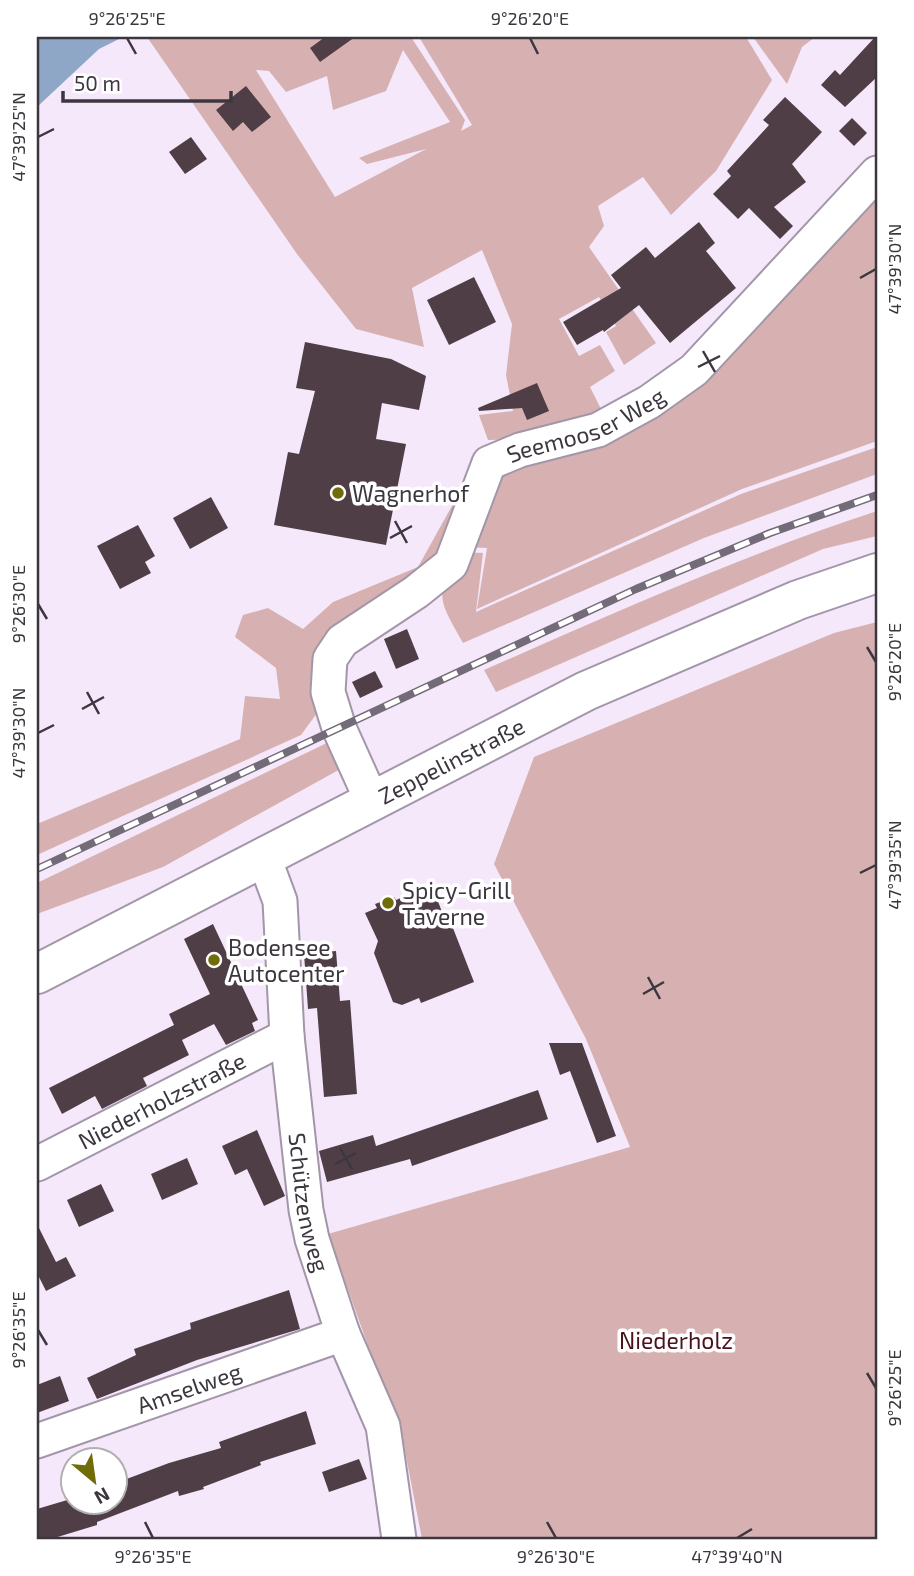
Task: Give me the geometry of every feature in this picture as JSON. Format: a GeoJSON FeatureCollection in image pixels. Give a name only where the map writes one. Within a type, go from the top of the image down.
{"type":"FeatureCollection","features":[{"type":"Feature","properties":{"kind":"main road","name":"Zeppelinstraße"},"geometry":{"type":"LineString","coordinates":[[37,974],[525,721],[665,655],[798,600],[877,573]]}},
{"type":"Feature","properties":{"kind":"street","name":"Seemooser Weg"},"geometry":{"type":"LineString","coordinates":[[371,799],[339,728],[328,692],[330,659],[342,640],[416,592],[451,564],[489,463],[520,450],[597,430],[649,402],[694,370],[877,173]]}},
{"type":"Feature","properties":{"kind":"street","name":"Schützenweg"},"geometry":{"type":"LineString","coordinates":[[263,855],[280,901],[287,1036],[306,1210],[312,1239],[342,1334],[383,1426],[399,1539]]}},
{"type":"Feature","properties":{"kind":"street","name":"Niederholzstraße"},"geometry":{"type":"LineString","coordinates":[[37,1164],[287,1036]]}},
{"type":"Feature","properties":{"kind":"street","name":"Amselweg"},"geometry":{"type":"LineString","coordinates":[[37,1441],[342,1334]]}},
{"type":"Feature","properties":{"kind":"green space"},"geometry":{"type":"Polygon","coordinates":[[[147,37],[411,37],[465,120],[461,131],[472,125],[419,37],[746,37],[772,80],[716,171],[671,215],[643,177],[598,206],[604,226],[589,247],[656,343],[624,365],[606,332],[616,326],[599,297],[559,319],[579,356],[600,345],[615,371],[590,387],[604,415],[534,439],[488,440],[479,415],[513,411],[506,375],[512,324],[482,250],[412,288],[424,347],[356,329],[297,254],[147,37]],[[403,50],[386,91],[333,110],[327,76],[286,92],[269,71],[256,70],[335,197],[426,149],[367,164],[359,158],[450,122],[403,50]]]}},
{"type":"Feature","properties":{"kind":"green space"},"geometry":{"type":"Polygon","coordinates":[[[753,37],[815,37],[802,47],[787,84],[753,37]]]}},
{"type":"Feature","properties":{"kind":"green space"},"geometry":{"type":"Polygon","coordinates":[[[877,183],[877,441],[742,489],[477,609],[487,548],[464,547],[489,475],[647,416],[877,183]]]}},
{"type":"Feature","properties":{"kind":"green space"},"geometry":{"type":"Polygon","coordinates":[[[877,447],[877,474],[704,538],[463,643],[444,606],[443,588],[463,552],[483,553],[476,612],[741,494],[877,447]]]}},
{"type":"Feature","properties":{"kind":"green space"},"geometry":{"type":"Polygon","coordinates":[[[453,504],[464,507],[450,552],[333,638],[320,709],[301,735],[37,855],[37,824],[240,739],[245,696],[280,699],[276,668],[235,637],[243,615],[268,608],[303,629],[333,602],[418,567],[453,504]]]}},
{"type":"Feature","properties":{"kind":"green space"},"geometry":{"type":"Polygon","coordinates":[[[877,511],[877,536],[823,549],[496,692],[484,670],[728,566],[877,511]]]}},
{"type":"Feature","properties":{"kind":"green space","name":"Niederholz"},"geometry":{"type":"Polygon","coordinates":[[[877,622],[877,1539],[422,1539],[404,1446],[328,1234],[630,1147],[586,1039],[494,864],[534,757],[834,633],[877,622]]]}},
{"type":"Feature","properties":{"kind":"green space"},"geometry":{"type":"Polygon","coordinates":[[[333,740],[344,767],[163,867],[37,914],[37,883],[333,740]]]}},
{"type":"Feature","properties":{"kind":"water"},"geometry":{"type":"Polygon","coordinates":[[[37,37],[123,37],[99,49],[37,107],[37,37]]]}},
{"type":"Feature","properties":{"kind":"building"},"geometry":{"type":"Polygon","coordinates":[[[325,37],[355,37],[320,62],[310,48],[325,37]]]}},
{"type":"Feature","properties":{"kind":"building"},"geometry":{"type":"Polygon","coordinates":[[[875,37],[877,77],[845,107],[821,85],[835,70],[840,75],[875,37]]]}},
{"type":"Feature","properties":{"kind":"building"},"geometry":{"type":"Polygon","coordinates":[[[246,86],[271,117],[252,132],[243,122],[233,131],[216,110],[246,86]]]}},
{"type":"Feature","properties":{"kind":"building"},"geometry":{"type":"Polygon","coordinates":[[[785,97],[822,132],[792,164],[806,182],[774,207],[793,226],[780,239],[749,208],[738,219],[713,194],[731,176],[727,171],[769,125],[763,120],[785,97]]]}},
{"type":"Feature","properties":{"kind":"building"},"geometry":{"type":"Polygon","coordinates":[[[852,118],[867,133],[854,146],[839,131],[852,118]]]}},
{"type":"Feature","properties":{"kind":"building"},"geometry":{"type":"Polygon","coordinates":[[[191,137],[207,159],[185,174],[169,152],[191,137]]]}},
{"type":"Feature","properties":{"kind":"building"},"geometry":{"type":"Polygon","coordinates":[[[699,222],[715,243],[706,251],[736,288],[670,343],[639,305],[604,332],[603,330],[577,345],[563,322],[621,288],[611,275],[646,247],[655,258],[699,222]]]}},
{"type":"Feature","properties":{"kind":"building"},"geometry":{"type":"Polygon","coordinates":[[[474,277],[496,322],[449,345],[427,300],[474,277]]]}},
{"type":"Feature","properties":{"kind":"building"},"geometry":{"type":"Polygon","coordinates":[[[305,342],[391,359],[426,376],[419,410],[382,403],[376,439],[406,444],[386,545],[274,525],[288,452],[299,454],[315,391],[296,388],[305,342]]]}},
{"type":"Feature","properties":{"kind":"building"},"geometry":{"type":"Polygon","coordinates":[[[537,383],[549,411],[527,420],[522,408],[479,411],[478,408],[537,383]]]}},
{"type":"Feature","properties":{"kind":"building"},"geometry":{"type":"Polygon","coordinates":[[[211,497],[228,528],[190,549],[173,518],[211,497]]]}},
{"type":"Feature","properties":{"kind":"building"},"geometry":{"type":"Polygon","coordinates":[[[138,525],[155,556],[145,562],[151,573],[120,589],[97,546],[138,525]]]}},
{"type":"Feature","properties":{"kind":"building"},"geometry":{"type":"Polygon","coordinates":[[[407,629],[419,659],[396,669],[384,639],[407,629]]]}},
{"type":"Feature","properties":{"kind":"building"},"geometry":{"type":"Polygon","coordinates":[[[375,671],[383,687],[360,698],[352,682],[375,671]]]}},
{"type":"Feature","properties":{"kind":"building"},"geometry":{"type":"Polygon","coordinates":[[[432,885],[446,923],[451,923],[474,982],[421,1003],[419,998],[402,1005],[393,1002],[374,953],[378,941],[365,913],[377,908],[375,904],[394,897],[396,900],[432,885]]]}},
{"type":"Feature","properties":{"kind":"building"},"geometry":{"type":"Polygon","coordinates":[[[213,924],[258,1020],[252,1023],[255,1031],[226,1045],[214,1024],[182,1040],[189,1055],[143,1078],[147,1086],[102,1109],[95,1096],[62,1114],[49,1088],[174,1025],[169,1014],[210,994],[184,939],[213,924]]]}},
{"type":"Feature","properties":{"kind":"building"},"geometry":{"type":"Polygon","coordinates":[[[336,951],[340,1001],[350,1000],[357,1094],[324,1097],[317,1008],[308,1009],[304,954],[336,951]]]}},
{"type":"Feature","properties":{"kind":"building"},"geometry":{"type":"Polygon","coordinates":[[[549,1043],[582,1043],[616,1136],[597,1143],[570,1071],[560,1075],[549,1043]]]}},
{"type":"Feature","properties":{"kind":"building"},"geometry":{"type":"Polygon","coordinates":[[[538,1090],[548,1119],[412,1166],[410,1159],[327,1182],[319,1151],[373,1135],[376,1146],[538,1090]]]}},
{"type":"Feature","properties":{"kind":"building"},"geometry":{"type":"Polygon","coordinates":[[[257,1130],[285,1196],[264,1206],[247,1169],[235,1175],[222,1146],[257,1130]]]}},
{"type":"Feature","properties":{"kind":"building"},"geometry":{"type":"Polygon","coordinates":[[[187,1158],[198,1184],[162,1200],[151,1174],[187,1158]]]}},
{"type":"Feature","properties":{"kind":"building"},"geometry":{"type":"Polygon","coordinates":[[[101,1184],[114,1211],[79,1227],[67,1200],[101,1184]]]}},
{"type":"Feature","properties":{"kind":"building"},"geometry":{"type":"Polygon","coordinates":[[[37,1224],[56,1262],[66,1257],[76,1276],[46,1291],[37,1273],[37,1224]]]}},
{"type":"Feature","properties":{"kind":"building"},"geometry":{"type":"Polygon","coordinates":[[[289,1290],[300,1329],[197,1360],[97,1399],[87,1378],[136,1355],[134,1349],[191,1329],[190,1323],[289,1290]]]}},
{"type":"Feature","properties":{"kind":"building"},"geometry":{"type":"Polygon","coordinates":[[[60,1376],[69,1401],[37,1413],[37,1385],[60,1376]]]}},
{"type":"Feature","properties":{"kind":"building"},"geometry":{"type":"Polygon","coordinates":[[[306,1411],[316,1444],[260,1462],[261,1465],[203,1487],[204,1489],[179,1496],[178,1491],[130,1509],[130,1478],[221,1448],[219,1442],[306,1411]]]}},
{"type":"Feature","properties":{"kind":"building"},"geometry":{"type":"Polygon","coordinates":[[[359,1459],[367,1479],[329,1492],[322,1472],[359,1459]]]}},
{"type":"Feature","properties":{"kind":"building"},"geometry":{"type":"Polygon","coordinates":[[[60,1502],[60,1516],[113,1516],[97,1522],[97,1525],[51,1539],[37,1539],[37,1509],[60,1502]]]}},
{"type":"Feature","properties":{"kind":"railway"},"geometry":{"type":"LineString","coordinates":[[37,869],[636,589],[770,533],[877,495]]}},
{"type":"Feature","properties":{"kind":"place","name":"Wagnerhof"},"geometry":{"type":"Point","coordinates":[338,493]}},
{"type":"Feature","properties":{"kind":"place","name":"Spicy-Grill Taverne"},"geometry":{"type":"Point","coordinates":[388,903]}},
{"type":"Feature","properties":{"kind":"place","name":"Bodensee Autocenter"},"geometry":{"type":"Point","coordinates":[214,960]}}]}
